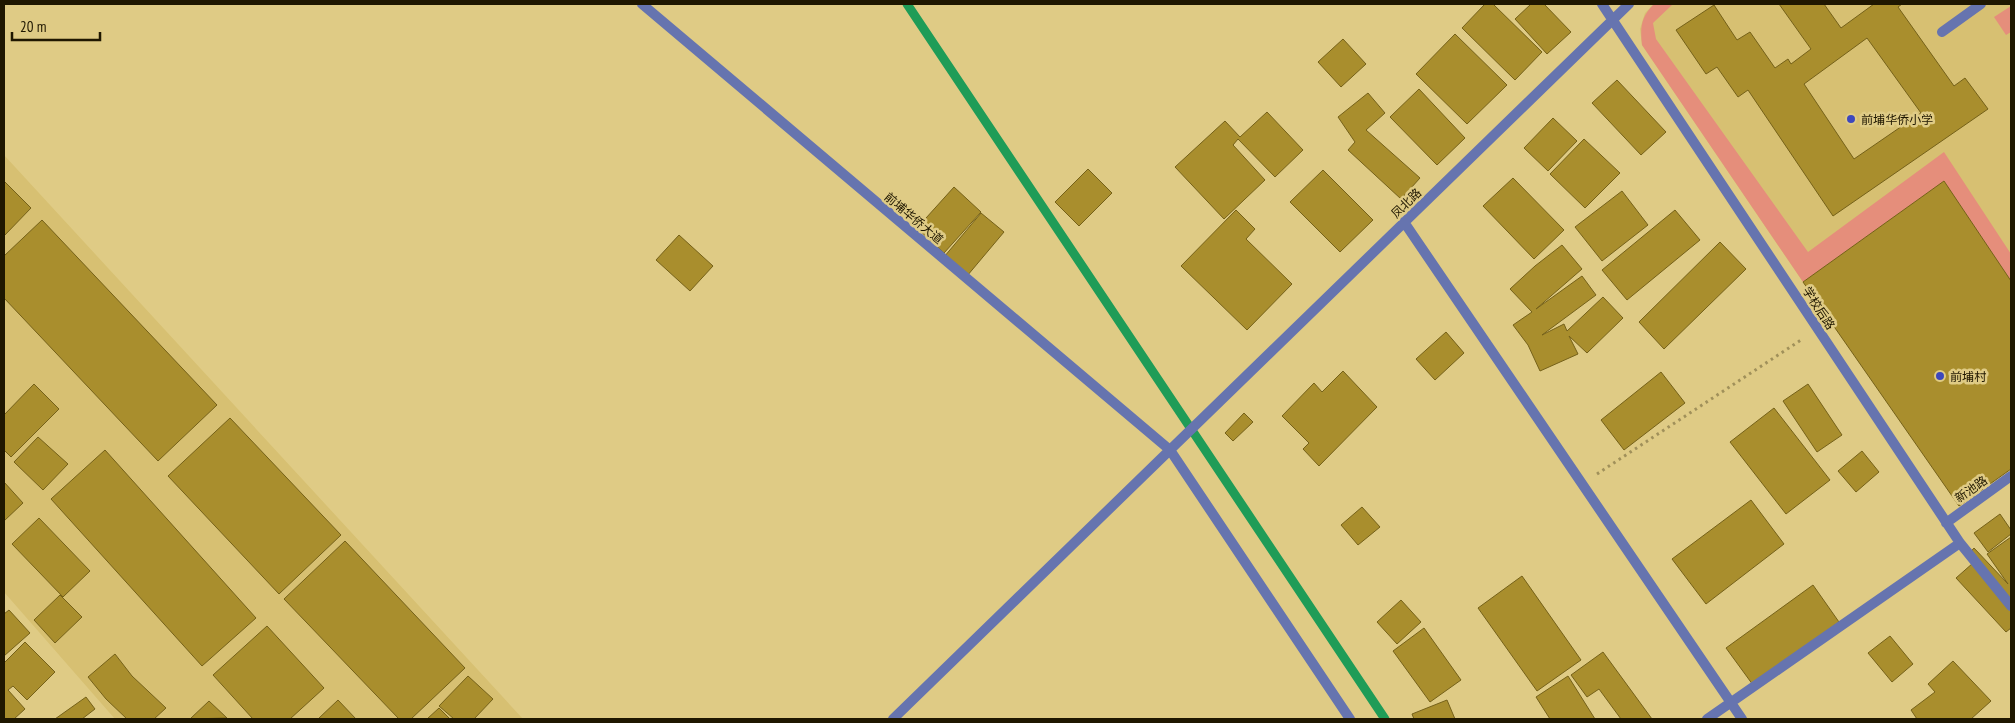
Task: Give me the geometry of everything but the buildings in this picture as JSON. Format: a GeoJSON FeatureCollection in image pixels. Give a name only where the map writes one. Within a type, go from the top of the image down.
{"type":"FeatureCollection","features":[{"type":"Feature","properties":{"kind":"street","name":"前埔华侨大道"},"geometry":{"type":"LineString","coordinates":[[642,4],[1170,450],[1350,719]]}},
{"type":"Feature","properties":{"kind":"street","name":"学校后路"},"geometry":{"type":"LineString","coordinates":[[1602,4],[1946,523],[2011,606]]}},
{"type":"Feature","properties":{"kind":"street","name":"凤北路"},"geometry":{"type":"LineString","coordinates":[[894,719],[1630,4]]}},
{"type":"Feature","properties":{"kind":"street"},"geometry":{"type":"LineString","coordinates":[[1942,32],[1981,4]]}},
{"type":"Feature","properties":{"kind":"street"},"geometry":{"type":"LineString","coordinates":[[1404,222],[1742,719]]}},
{"type":"Feature","properties":{"kind":"street","name":"新池路"},"geometry":{"type":"LineString","coordinates":[[1946,523],[2011,476]]}},
{"type":"Feature","properties":{"kind":"street"},"geometry":{"type":"LineString","coordinates":[[1708,719],[1960,543]]}},
{"type":"Feature","properties":{"kind":"path"},"geometry":{"type":"LineString","coordinates":[[1582,484],[1818,329]]}},
{"type":"Feature","properties":{"kind":"shaded area","name":"前埔华侨小学"},"geometry":{"type":"Polygon","coordinates":[[[1654,4],[2011,4],[2011,281],[1944,181],[1803,282],[1642,45],[1640,29],[1645,13],[1654,4]]]}},
{"type":"Feature","properties":{"kind":"shaded area"},"geometry":{"type":"Polygon","coordinates":[[[1654,4],[1673,4],[1653,23],[1656,39],[1808,252],[1944,152],[2011,254],[2011,281],[1944,181],[1803,282],[1642,45],[1642,23],[1646,13],[1654,4]]]}},
{"type":"Feature","properties":{"kind":"shaded area"},"geometry":{"type":"Polygon","coordinates":[[[2011,6],[2011,32],[2006,35],[1994,17],[2011,6]]]}},
{"type":"Feature","properties":{"kind":"shaded area"},"geometry":{"type":"Polygon","coordinates":[[[4,155],[523,719],[115,719],[4,592],[4,155]]]}},
{"type":"Feature","properties":{"kind":"waterway"},"geometry":{"type":"LineString","coordinates":[[907,4],[1385,719]]}},
{"type":"Feature","properties":{"kind":"place","name":"前埔华侨小学"},"geometry":{"type":"Point","coordinates":[1851,119]}},
{"type":"Feature","properties":{"kind":"place","name":"前埔村"},"geometry":{"type":"Point","coordinates":[1940,376]}}]}
